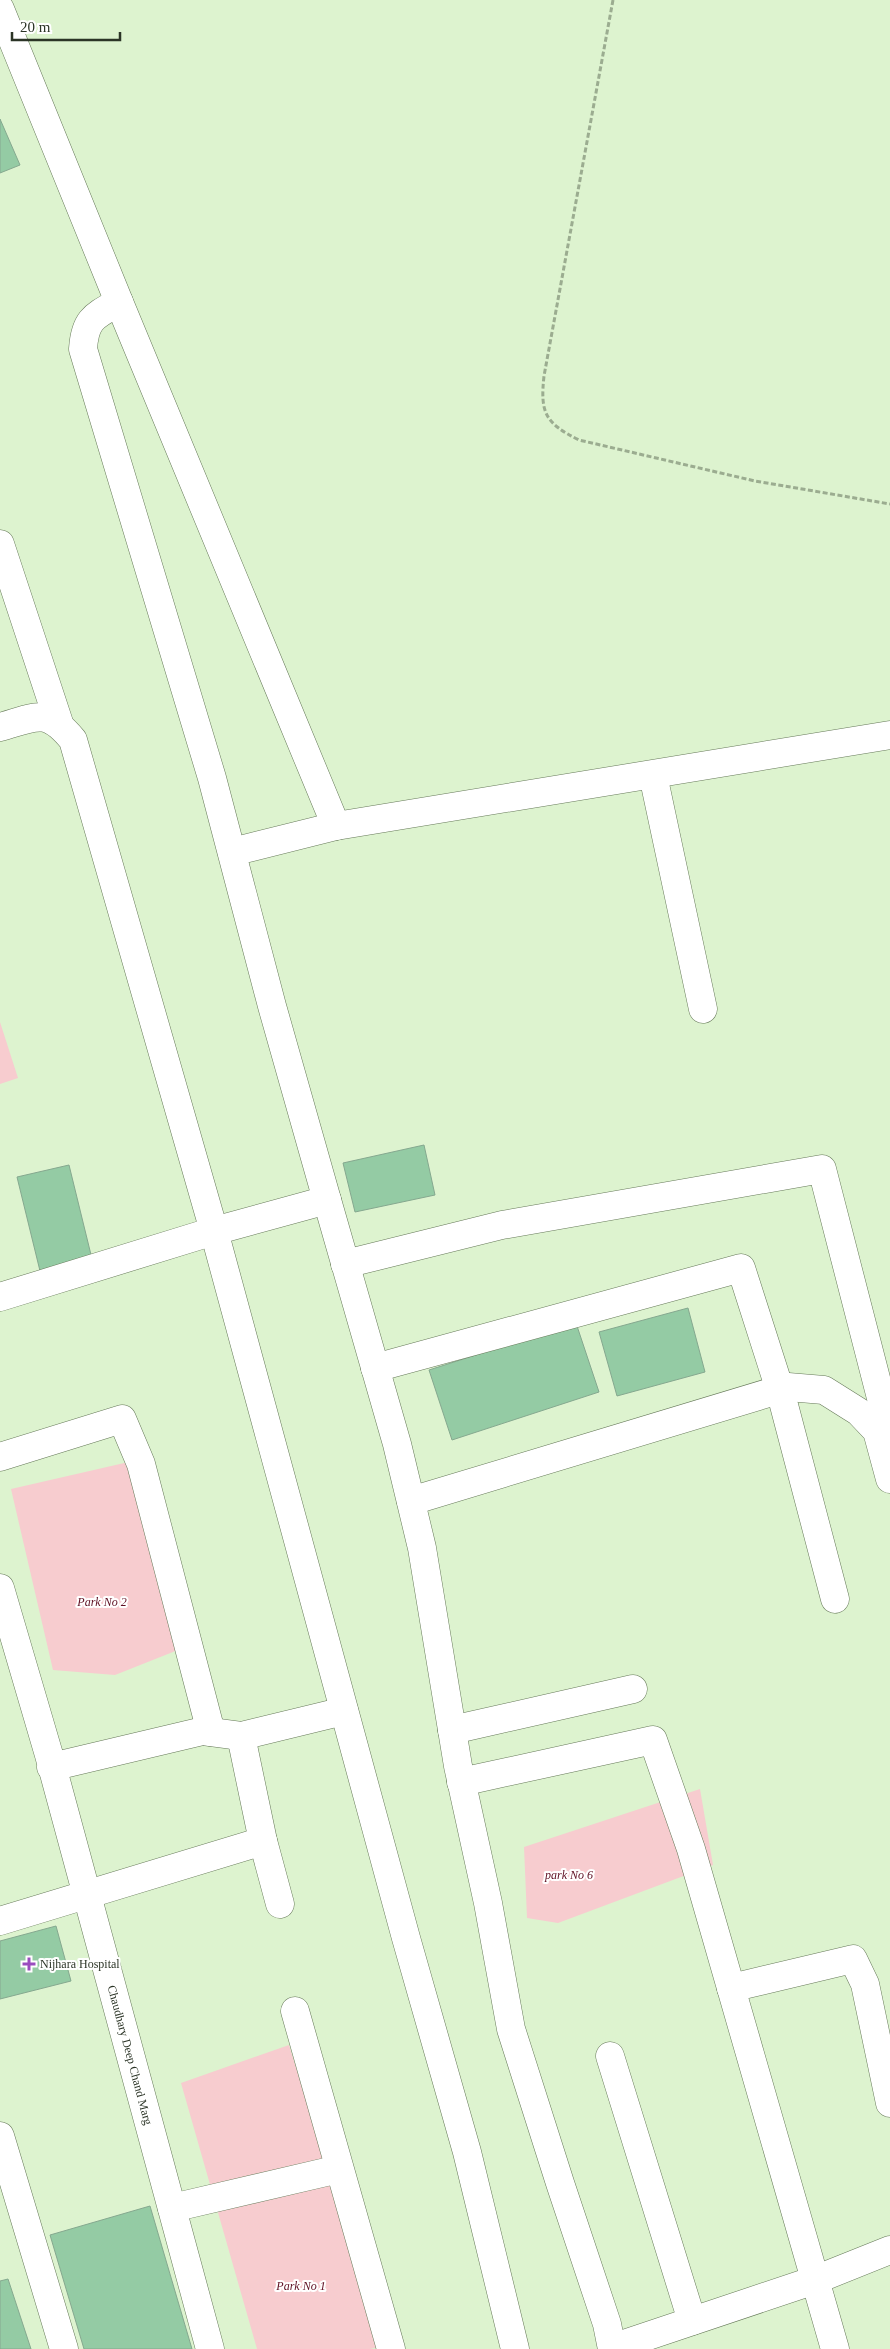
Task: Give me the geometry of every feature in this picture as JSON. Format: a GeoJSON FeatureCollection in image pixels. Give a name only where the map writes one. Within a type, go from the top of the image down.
{"type":"FeatureCollection","features":[{"type":"Feature","properties":{"kind":"street"},"geometry":{"type":"LineString","coordinates":[[0,9],[336,826]]}},
{"type":"Feature","properties":{"kind":"street"},"geometry":{"type":"LineString","coordinates":[[119,302],[93,317],[84,332],[83,350],[212,778],[269,996],[411,1501],[422,1548],[461,1782],[488,1903],[511,2029],[607,2324],[612,2349],[815,2280],[890,2250]]}},
{"type":"Feature","properties":{"kind":"street"},"geometry":{"type":"LineString","coordinates":[[0,544],[59,723],[73,740],[214,1231],[466,2152],[515,2349]]}},
{"type":"Feature","properties":{"kind":"street"},"geometry":{"type":"LineString","coordinates":[[0,727],[40,716],[59,723]]}},
{"type":"Feature","properties":{"kind":"street"},"geometry":{"type":"LineString","coordinates":[[232,852],[336,826],[890,735]]}},
{"type":"Feature","properties":{"kind":"street"},"geometry":{"type":"LineString","coordinates":[[653,775],[703,1009]]}},
{"type":"Feature","properties":{"kind":"street"},"geometry":{"type":"LineString","coordinates":[[345,1264],[502,1225],[822,1168],[885,1429],[890,1479]]}},
{"type":"Feature","properties":{"kind":"street"},"geometry":{"type":"LineString","coordinates":[[0,1297],[214,1231],[327,1200]]}},
{"type":"Feature","properties":{"kind":"street"},"geometry":{"type":"LineString","coordinates":[[375,1368],[741,1268],[780,1390],[835,1599]]}},
{"type":"Feature","properties":{"kind":"street"},"geometry":{"type":"LineString","coordinates":[[411,1501],[788,1387],[824,1390],[885,1429]]}},
{"type":"Feature","properties":{"kind":"street"},"geometry":{"type":"LineString","coordinates":[[0,1457],[122,1419],[141,1464],[211,1732]]}},
{"type":"Feature","properties":{"kind":"street","name":"Chaudhary Deep Chand Marg"},"geometry":{"type":"LineString","coordinates":[[0,1588],[52,1767],[210,2349]]}},
{"type":"Feature","properties":{"kind":"street"},"geometry":{"type":"LineString","coordinates":[[452,1730],[633,1689]]}},
{"type":"Feature","properties":{"kind":"street"},"geometry":{"type":"LineString","coordinates":[[52,1767],[203,1731],[241,1736],[344,1711]]}},
{"type":"Feature","properties":{"kind":"street"},"geometry":{"type":"LineString","coordinates":[[241,1736],[263,1841],[280,1904]]}},
{"type":"Feature","properties":{"kind":"street"},"geometry":{"type":"LineString","coordinates":[[461,1782],[653,1740],[691,1849],[835,2349]]}},
{"type":"Feature","properties":{"kind":"street"},"geometry":{"type":"LineString","coordinates":[[0,1921],[263,1841]]}},
{"type":"Feature","properties":{"kind":"street"},"geometry":{"type":"LineString","coordinates":[[731,1988],[853,1958],[865,1984],[890,2103]]}},
{"type":"Feature","properties":{"kind":"street"},"geometry":{"type":"LineString","coordinates":[[295,2011],[391,2349]]}},
{"type":"Feature","properties":{"kind":"street"},"geometry":{"type":"LineString","coordinates":[[610,2056],[692,2321]]}},
{"type":"Feature","properties":{"kind":"street"},"geometry":{"type":"LineString","coordinates":[[0,2136],[64,2349]]}},
{"type":"Feature","properties":{"kind":"street"},"geometry":{"type":"LineString","coordinates":[[172,2208],[339,2169]]}},
{"type":"Feature","properties":{"kind":"path"},"geometry":{"type":"LineString","coordinates":[[613,0],[544,376],[542,398],[545,416],[559,430],[579,440],[755,481],[890,504]]}},
{"type":"Feature","properties":{"kind":"green space"},"geometry":{"type":"Polygon","coordinates":[[[0,1022],[18,1078],[0,1084],[0,1022]]]}},
{"type":"Feature","properties":{"kind":"green space","name":"Park No 2"},"geometry":{"type":"Polygon","coordinates":[[[133,1461],[178,1650],[115,1675],[53,1670],[11,1489],[133,1461]]]}},
{"type":"Feature","properties":{"kind":"green space","name":"park No 6"},"geometry":{"type":"Polygon","coordinates":[[[700,1789],[713,1865],[558,1923],[527,1918],[524,1847],[700,1789]]]}},
{"type":"Feature","properties":{"kind":"green space","name":"Park No 1"},"geometry":{"type":"Polygon","coordinates":[[[289,2045],[383,2346],[370,2349],[257,2349],[181,2083],[289,2045]]]}},
{"type":"Feature","properties":{"kind":"building"},"geometry":{"type":"Polygon","coordinates":[[[0,119],[20,165],[0,173],[0,119]]]}},
{"type":"Feature","properties":{"kind":"building"},"geometry":{"type":"Polygon","coordinates":[[[424,1145],[435,1195],[355,1212],[343,1163],[424,1145]]]}},
{"type":"Feature","properties":{"kind":"building"},"geometry":{"type":"Polygon","coordinates":[[[69,1165],[93,1263],[41,1275],[17,1177],[69,1165]]]}},
{"type":"Feature","properties":{"kind":"building"},"geometry":{"type":"Polygon","coordinates":[[[688,1308],[705,1372],[617,1396],[599,1332],[688,1308]]]}},
{"type":"Feature","properties":{"kind":"building"},"geometry":{"type":"Polygon","coordinates":[[[576,1323],[599,1392],[452,1440],[429,1370],[576,1323]]]}},
{"type":"Feature","properties":{"kind":"building"},"geometry":{"type":"Polygon","coordinates":[[[56,1926],[71,1981],[0,1999],[0,1941],[56,1926]]]}},
{"type":"Feature","properties":{"kind":"building"},"geometry":{"type":"Polygon","coordinates":[[[150,2206],[192,2349],[84,2349],[50,2235],[150,2206]]]}},
{"type":"Feature","properties":{"kind":"building"},"geometry":{"type":"Polygon","coordinates":[[[8,2279],[31,2349],[0,2349],[0,2281],[8,2279]]]}},
{"type":"Feature","properties":{"kind":"place","name":"Nijhara Hospital"},"geometry":{"type":"Point","coordinates":[29,1964]}}]}
